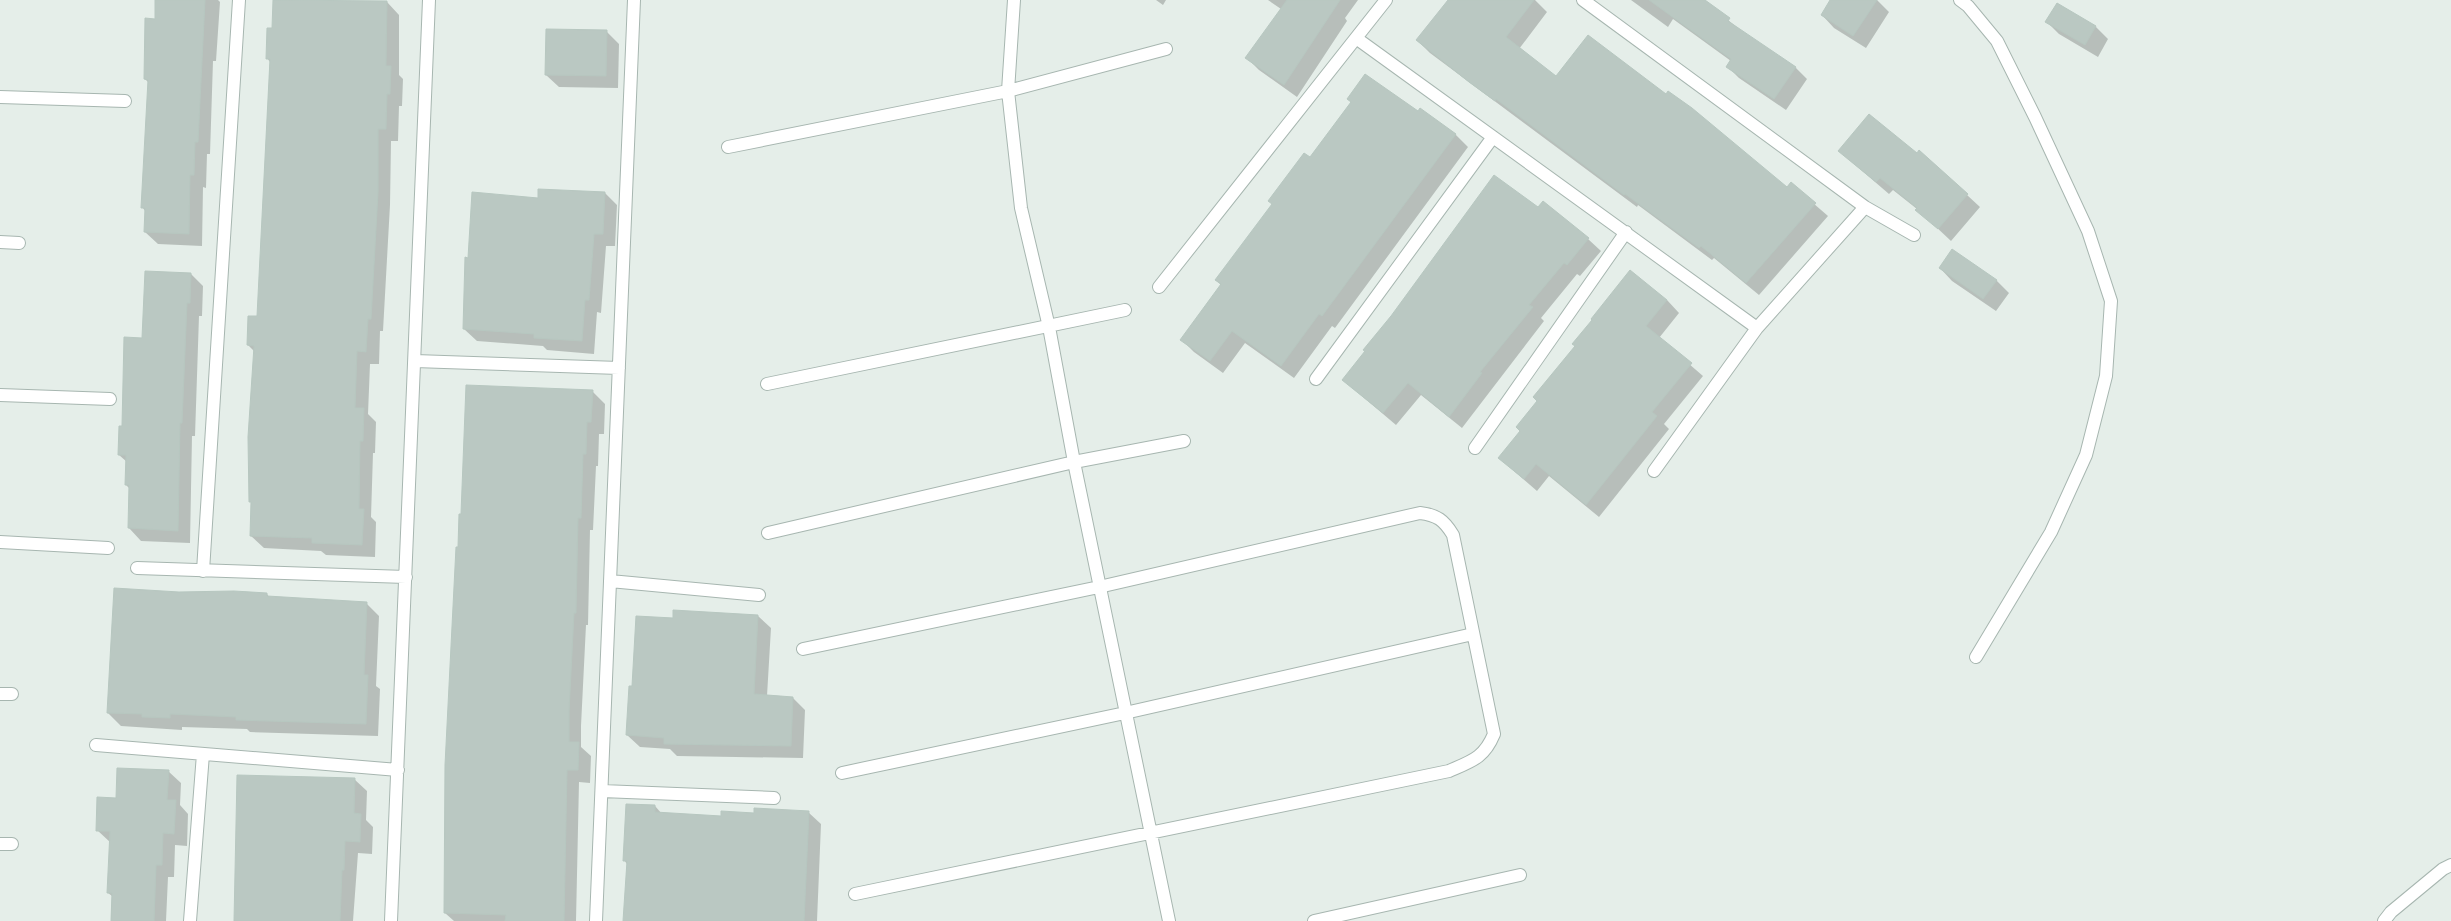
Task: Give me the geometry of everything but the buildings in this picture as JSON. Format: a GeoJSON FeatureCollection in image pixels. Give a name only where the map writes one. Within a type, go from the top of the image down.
{"type":"FeatureCollection","features":[{"type":"Feature","properties":{"kind":"street"},"geometry":{"type":"LineString","coordinates":[[203,571],[239,0]]}},
{"type":"Feature","properties":{"kind":"street"},"geometry":{"type":"LineString","coordinates":[[391,921],[429,0]]}},
{"type":"Feature","properties":{"kind":"street"},"geometry":{"type":"LineString","coordinates":[[596,921],[634,0]]}},
{"type":"Feature","properties":{"kind":"street"},"geometry":{"type":"LineString","coordinates":[[1014,0],[1008,91],[1021,208],[1049,326],[1099,586],[1169,921]]}},
{"type":"Feature","properties":{"kind":"street"},"geometry":{"type":"LineString","coordinates":[[1159,287],[1386,0]]}},
{"type":"Feature","properties":{"kind":"street"},"geometry":{"type":"LineString","coordinates":[[1583,0],[1865,207],[1914,235]]}},
{"type":"Feature","properties":{"kind":"street"},"geometry":{"type":"LineString","coordinates":[[1960,0],[1968,6],[1997,41],[2035,116],[2088,231],[2111,301],[2106,376],[2086,455],[2051,532],[1976,656]]}},
{"type":"Feature","properties":{"kind":"street"},"geometry":{"type":"LineString","coordinates":[[1356,38],[1758,328]]}},
{"type":"Feature","properties":{"kind":"street"},"geometry":{"type":"LineString","coordinates":[[728,147],[1008,91],[1166,50]]}},
{"type":"Feature","properties":{"kind":"street"},"geometry":{"type":"LineString","coordinates":[[0,97],[125,101]]}},
{"type":"Feature","properties":{"kind":"street"},"geometry":{"type":"LineString","coordinates":[[1316,380],[1493,137]]}},
{"type":"Feature","properties":{"kind":"street"},"geometry":{"type":"LineString","coordinates":[[1654,471],[1758,328],[1865,207]]}},
{"type":"Feature","properties":{"kind":"street"},"geometry":{"type":"LineString","coordinates":[[1475,448],[1626,232]]}},
{"type":"Feature","properties":{"kind":"street"},"geometry":{"type":"LineString","coordinates":[[0,242],[19,243]]}},
{"type":"Feature","properties":{"kind":"street"},"geometry":{"type":"LineString","coordinates":[[767,384],[1125,310]]}},
{"type":"Feature","properties":{"kind":"street"},"geometry":{"type":"LineString","coordinates":[[415,361],[619,368]]}},
{"type":"Feature","properties":{"kind":"street"},"geometry":{"type":"LineString","coordinates":[[0,395],[110,399]]}},
{"type":"Feature","properties":{"kind":"street"},"geometry":{"type":"LineString","coordinates":[[768,533],[1074,462],[1184,441]]}},
{"type":"Feature","properties":{"kind":"street"},"geometry":{"type":"LineString","coordinates":[[803,649],[1099,586],[1406,516],[1430,514],[1445,522],[1453,535],[1494,734],[1489,747],[1480,757],[1449,771],[856,894]]}},
{"type":"Feature","properties":{"kind":"street"},"geometry":{"type":"LineString","coordinates":[[0,542],[108,548]]}},
{"type":"Feature","properties":{"kind":"street"},"geometry":{"type":"LineString","coordinates":[[137,568],[406,577]]}},
{"type":"Feature","properties":{"kind":"street"},"geometry":{"type":"LineString","coordinates":[[610,581],[759,595]]}},
{"type":"Feature","properties":{"kind":"street"},"geometry":{"type":"LineString","coordinates":[[842,773],[1125,713],[1473,634]]}},
{"type":"Feature","properties":{"kind":"street"},"geometry":{"type":"LineString","coordinates":[[0,694],[12,694]]}},
{"type":"Feature","properties":{"kind":"street"},"geometry":{"type":"LineString","coordinates":[[96,745],[398,770]]}},
{"type":"Feature","properties":{"kind":"street"},"geometry":{"type":"LineString","coordinates":[[190,921],[203,754]]}},
{"type":"Feature","properties":{"kind":"street"},"geometry":{"type":"LineString","coordinates":[[602,791],[774,798]]}},
{"type":"Feature","properties":{"kind":"street"},"geometry":{"type":"LineString","coordinates":[[2384,921],[2397,907],[2443,869],[2451,865]]}},
{"type":"Feature","properties":{"kind":"street"},"geometry":{"type":"LineString","coordinates":[[1314,921],[1520,876]]}}]}
